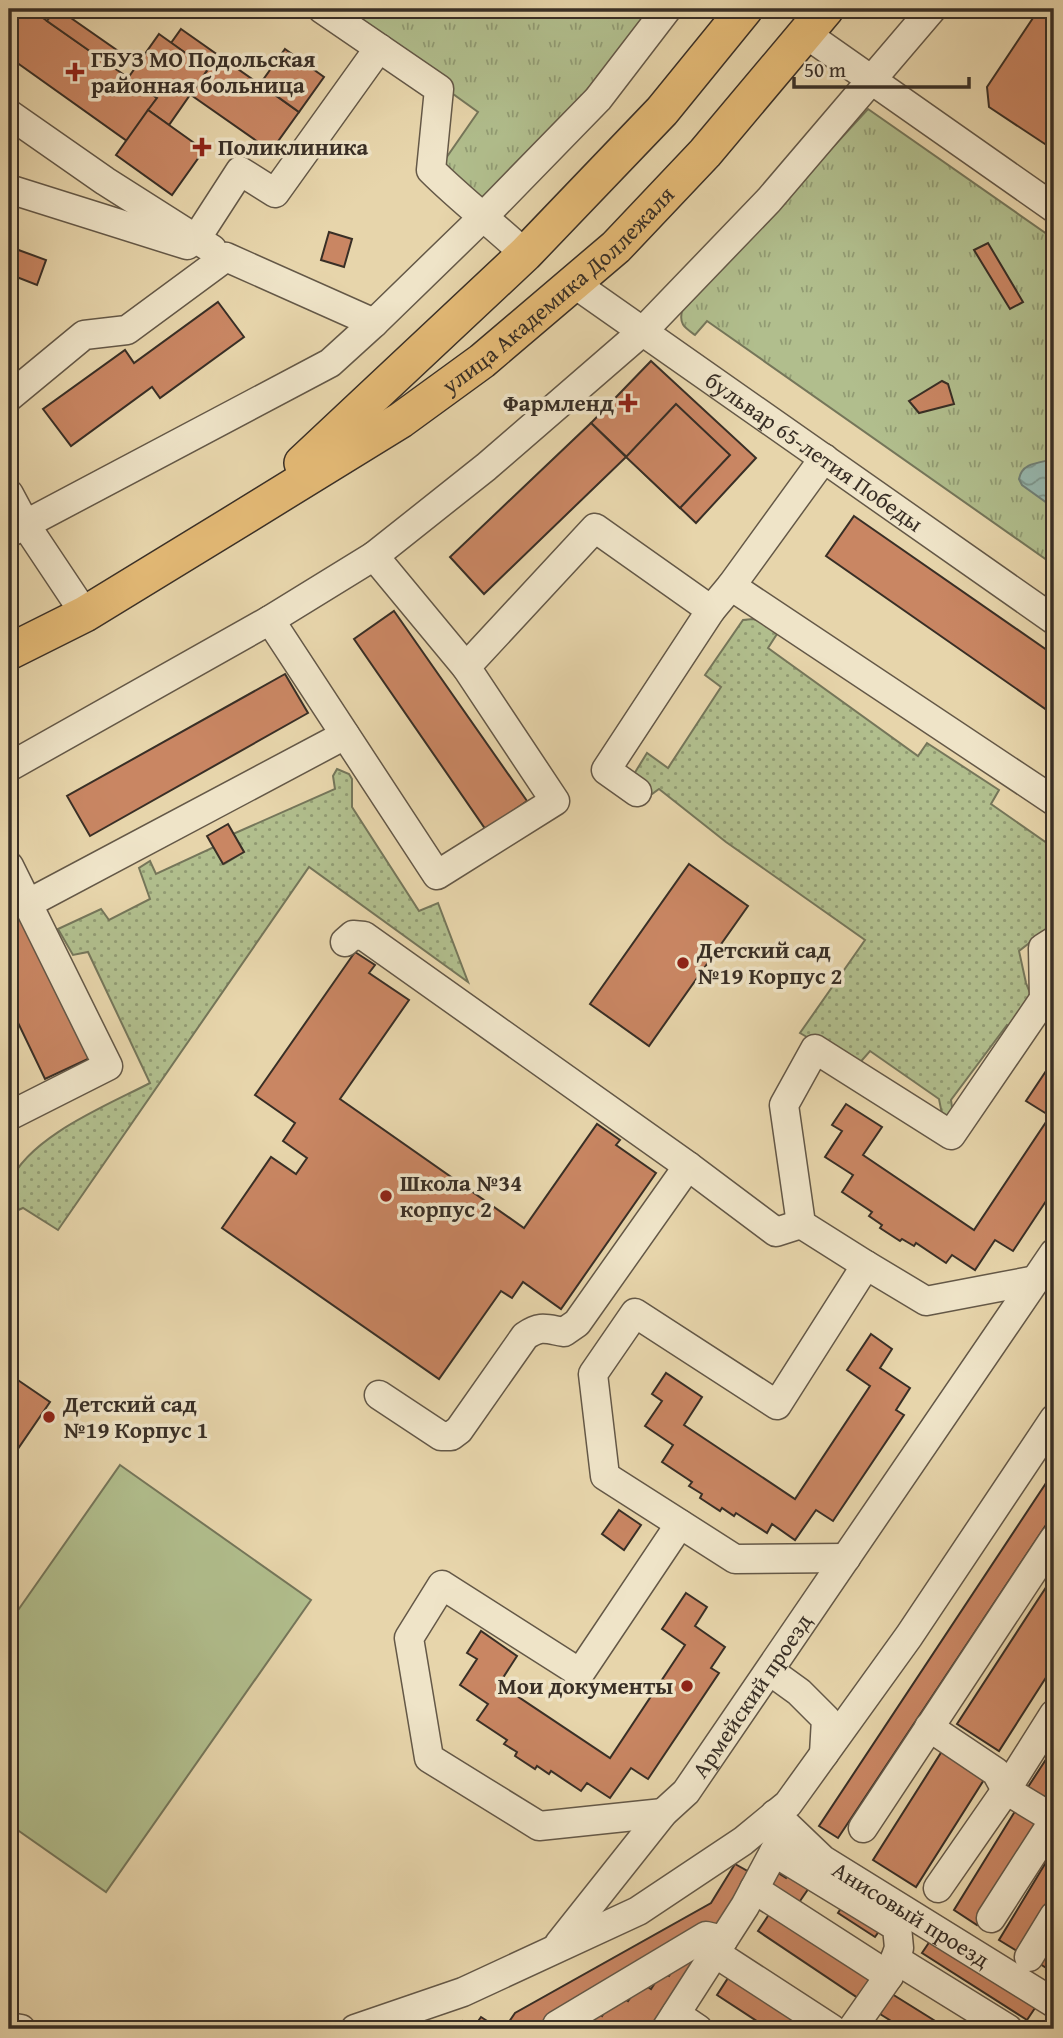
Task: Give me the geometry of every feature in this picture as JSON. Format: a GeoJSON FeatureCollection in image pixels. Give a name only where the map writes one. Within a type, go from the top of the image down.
{"type":"FeatureCollection","features":[{"type":"Feature","properties":{"kind":"main road","name":"улица Академика Доллежаля"},"geometry":{"type":"LineString","coordinates":[[242,518],[525,254],[662,111],[720,23],[745,9]]}},
{"type":"Feature","properties":{"kind":"main road","name":"улица Академика Доллежаля"},"geometry":{"type":"LineString","coordinates":[[9,652],[85,614],[242,518],[401,420],[482,361],[615,247],[705,153],[816,21]]}},
{"type":"Feature","properties":{"kind":"main road"},"geometry":{"type":"LineString","coordinates":[[447,327],[448,341],[455,353],[470,360],[482,361]]}},
{"type":"Feature","properties":{"kind":"street"},"geometry":{"type":"LineString","coordinates":[[322,9],[439,89],[432,170],[482,218],[525,254]]}},
{"type":"Feature","properties":{"kind":"street"},"geometry":{"type":"LineString","coordinates":[[17,529],[330,363],[482,218],[598,99],[667,9]]}},
{"type":"Feature","properties":{"kind":"street"},"geometry":{"type":"LineString","coordinates":[[9,767],[270,620],[374,556],[486,467],[643,331],[769,200],[932,9]]}},
{"type":"Feature","properties":{"kind":"street"},"geometry":{"type":"LineString","coordinates":[[816,21],[872,80],[1054,208]]}},
{"type":"Feature","properties":{"kind":"street"},"geometry":{"type":"LineString","coordinates":[[195,239],[240,172],[275,193],[379,48]]}},
{"type":"Feature","properties":{"kind":"street"},"geometry":{"type":"LineString","coordinates":[[9,114],[105,181],[226,257],[374,323]]}},
{"type":"Feature","properties":{"kind":"street"},"geometry":{"type":"LineString","coordinates":[[9,189],[226,257]]}},
{"type":"Feature","properties":{"kind":"street"},"geometry":{"type":"LineString","coordinates":[[9,397],[84,334],[127,330],[226,257]]}},
{"type":"Feature","properties":{"kind":"street","name":"бульвар 65-летия Победы"},"geometry":{"type":"LineString","coordinates":[[575,284],[1054,620]]}},
{"type":"Feature","properties":{"kind":"street"},"geometry":{"type":"LineString","coordinates":[[637,792],[606,770],[711,610],[824,458]]}},
{"type":"Feature","properties":{"kind":"street"},"geometry":{"type":"LineString","coordinates":[[9,494],[17,529],[85,614]]}},
{"type":"Feature","properties":{"kind":"street"},"geometry":{"type":"LineString","coordinates":[[466,667],[595,528],[711,610]]}},
{"type":"Feature","properties":{"kind":"street"},"geometry":{"type":"LineString","coordinates":[[270,620],[437,874],[555,801],[466,667],[374,556]]}},
{"type":"Feature","properties":{"kind":"street"},"geometry":{"type":"LineString","coordinates":[[731,586],[1054,801]]}},
{"type":"Feature","properties":{"kind":"street"},"geometry":{"type":"LineString","coordinates":[[27,904],[345,735]]}},
{"type":"Feature","properties":{"kind":"street"},"geometry":{"type":"LineString","coordinates":[[9,866],[108,1066],[9,1116]]}},
{"type":"Feature","properties":{"kind":"street"},"geometry":{"type":"LineString","coordinates":[[345,942],[353,935],[365,936],[776,1232],[801,1224]]}},
{"type":"Feature","properties":{"kind":"street"},"geometry":{"type":"LineString","coordinates":[[1036,1280],[926,1301],[801,1224],[784,1105],[815,1049],[951,1135],[1049,1005],[1044,948],[1054,941]]}},
{"type":"Feature","properties":{"kind":"street"},"geometry":{"type":"LineString","coordinates":[[379,1395],[441,1436],[451,1436],[459,1430],[525,1336],[536,1328],[565,1332],[577,1323],[688,1167]]}},
{"type":"Feature","properties":{"kind":"street","name":"Армейский проезд"},"geometry":{"type":"LineString","coordinates":[[355,2029],[463,1992],[555,1950],[663,1813],[687,1792],[1054,1253]]}},
{"type":"Feature","properties":{"kind":"street"},"geometry":{"type":"LineString","coordinates":[[846,1558],[735,1559],[605,1476],[593,1374],[635,1313],[777,1405],[866,1265]]}},
{"type":"Feature","properties":{"kind":"street"},"geometry":{"type":"LineString","coordinates":[[680,2024],[719,1947],[774,1852],[781,1820],[788,1804],[909,1636],[1054,1419]]}},
{"type":"Feature","properties":{"kind":"street"},"geometry":{"type":"LineString","coordinates":[[663,1813],[539,1826],[429,1758],[409,1638],[442,1585],[580,1673],[680,1524]]}},
{"type":"Feature","properties":{"kind":"street"},"geometry":{"type":"LineString","coordinates":[[863,1828],[1054,1539]]}},
{"type":"Feature","properties":{"kind":"street"},"geometry":{"type":"LineString","coordinates":[[770,1671],[799,1692],[826,1719],[824,1754]]}},
{"type":"Feature","properties":{"kind":"street"},"geometry":{"type":"LineString","coordinates":[[938,1888],[1006,1790],[1054,1714]]}},
{"type":"Feature","properties":{"kind":"street"},"geometry":{"type":"LineString","coordinates":[[929,1727],[996,1772],[1006,1790],[1054,1819],[992,1918]]}},
{"type":"Feature","properties":{"kind":"street"},"geometry":{"type":"LineString","coordinates":[[555,1950],[638,1911],[743,1841],[781,1820]]}},
{"type":"Feature","properties":{"kind":"street","name":"Анисовый проезд"},"geometry":{"type":"LineString","coordinates":[[781,1820],[823,1860],[1054,2003]]}},
{"type":"Feature","properties":{"kind":"street"},"geometry":{"type":"LineString","coordinates":[[774,1852],[897,1927],[899,1948],[892,1968],[852,2029]]}},
{"type":"Feature","properties":{"kind":"street"},"geometry":{"type":"LineString","coordinates":[[754,1889],[892,1968],[1008,2029]]}},
{"type":"Feature","properties":{"kind":"street"},"geometry":{"type":"LineString","coordinates":[[1029,1957],[1054,1916]]}},
{"type":"Feature","properties":{"kind":"street"},"geometry":{"type":"LineString","coordinates":[[563,2029],[557,2025],[706,1936],[832,2029]]}},
{"type":"Feature","properties":{"kind":"street"},"geometry":{"type":"LineString","coordinates":[[9,2028],[21,2029]]}},
{"type":"Feature","properties":{"kind":"green space"},"geometry":{"type":"Polygon","coordinates":[[[335,9],[657,9],[484,209],[435,174],[478,112],[335,9]]]}},
{"type":"Feature","properties":{"kind":"green space"},"geometry":{"type":"Polygon","coordinates":[[[868,109],[1054,239],[1054,565],[707,321],[695,335],[682,322],[682,311],[868,109]]]}},
{"type":"Feature","properties":{"kind":"green space"},"geometry":{"type":"Polygon","coordinates":[[[743,620],[763,622],[777,634],[768,648],[918,756],[927,743],[999,790],[991,804],[1054,848],[1054,924],[1019,951],[1032,998],[1019,1031],[1007,1025],[951,1100],[954,1122],[944,1124],[939,1099],[870,1051],[857,1066],[800,1033],[865,940],[726,842],[659,789],[652,794],[639,788],[634,774],[647,753],[668,768],[721,687],[705,675],[743,620]]]}},
{"type":"Feature","properties":{"kind":"green space"},"geometry":{"type":"Polygon","coordinates":[[[337,769],[349,774],[352,779],[352,807],[419,911],[438,903],[468,982],[309,867],[58,1230],[23,1208],[9,1214],[10,1182],[20,1165],[34,1150],[72,1124],[150,1083],[88,952],[73,955],[58,929],[101,909],[109,920],[150,899],[139,868],[150,861],[156,874],[214,847],[224,864],[244,852],[233,834],[335,789],[333,776],[337,769]]]}},
{"type":"Feature","properties":{"kind":"green space"},"geometry":{"type":"Polygon","coordinates":[[[120,1465],[311,1600],[106,1892],[9,1824],[9,1623],[120,1465]]]}},
{"type":"Feature","properties":{"kind":"water"},"geometry":{"type":"Polygon","coordinates":[[[1054,459],[1054,508],[1022,485],[1019,479],[1028,466],[1054,459]]]}},
{"type":"Feature","properties":{"kind":"building","name":"ГБУЗ МО Подольская районная больница"},"geometry":{"type":"Polygon","coordinates":[[[9,9],[30,9],[157,98],[127,141],[9,57],[9,9]]]}},
{"type":"Feature","properties":{"kind":"building"},"geometry":{"type":"Polygon","coordinates":[[[56,9],[121,53],[111,66],[47,21],[56,9]]]}},
{"type":"Feature","properties":{"kind":"building"},"geometry":{"type":"Polygon","coordinates":[[[1039,9],[1054,9],[1054,150],[989,107],[987,87],[1039,9]]]}},
{"type":"Feature","properties":{"kind":"building"},"geometry":{"type":"Polygon","coordinates":[[[181,29],[299,112],[271,151],[191,95],[208,69],[171,43],[181,29]]]}},
{"type":"Feature","properties":{"kind":"building"},"geometry":{"type":"Polygon","coordinates":[[[159,34],[208,69],[169,125],[148,110],[157,98],[128,78],[159,34]]]}},
{"type":"Feature","properties":{"kind":"building"},"geometry":{"type":"Polygon","coordinates":[[[285,49],[324,77],[299,112],[260,84],[285,49]]]}},
{"type":"Feature","properties":{"kind":"building"},"geometry":{"type":"Polygon","coordinates":[[[148,110],[204,150],[172,195],[116,155],[148,110]]]}},
{"type":"Feature","properties":{"kind":"building"},"geometry":{"type":"Polygon","coordinates":[[[329,232],[352,239],[344,267],[321,260],[329,232]]]}},
{"type":"Feature","properties":{"kind":"building"},"geometry":{"type":"Polygon","coordinates":[[[988,243],[1023,302],[1010,309],[974,250],[988,243]]]}},
{"type":"Feature","properties":{"kind":"building"},"geometry":{"type":"Polygon","coordinates":[[[13,248],[46,260],[37,285],[9,274],[9,260],[13,248]]]}},
{"type":"Feature","properties":{"kind":"building"},"geometry":{"type":"Polygon","coordinates":[[[218,302],[244,337],[160,398],[152,387],[71,446],[43,409],[125,350],[134,363],[218,302]]]}},
{"type":"Feature","properties":{"kind":"building"},"geometry":{"type":"Polygon","coordinates":[[[651,361],[756,458],[696,523],[591,423],[651,361]]]}},
{"type":"Feature","properties":{"kind":"building"},"geometry":{"type":"Polygon","coordinates":[[[942,381],[948,384],[954,404],[919,413],[909,401],[942,381]]]}},
{"type":"Feature","properties":{"kind":"building"},"geometry":{"type":"Polygon","coordinates":[[[676,404],[730,455],[680,508],[626,457],[676,404]]]}},
{"type":"Feature","properties":{"kind":"building"},"geometry":{"type":"Polygon","coordinates":[[[591,423],[626,457],[484,594],[450,557],[591,423]]]}},
{"type":"Feature","properties":{"kind":"building"},"geometry":{"type":"Polygon","coordinates":[[[854,516],[1054,655],[1054,715],[826,556],[854,516]]]}},
{"type":"Feature","properties":{"kind":"building"},"geometry":{"type":"Polygon","coordinates":[[[394,611],[527,801],[486,830],[354,639],[394,611]]]}},
{"type":"Feature","properties":{"kind":"building"},"geometry":{"type":"Polygon","coordinates":[[[285,674],[308,713],[90,836],[67,796],[285,674]]]}},
{"type":"Feature","properties":{"kind":"building"},"geometry":{"type":"Polygon","coordinates":[[[228,824],[244,852],[223,864],[207,836],[228,824]]]}},
{"type":"Feature","properties":{"kind":"building"},"geometry":{"type":"Polygon","coordinates":[[[689,864],[748,906],[649,1046],[590,1004],[689,864]]]}},
{"type":"Feature","properties":{"kind":"building"},"geometry":{"type":"Polygon","coordinates":[[[9,888],[90,1058],[45,1079],[9,1004],[9,888]]]}},
{"type":"Feature","properties":{"kind":"building","name":"Школа №34 корпус 2"},"geometry":{"type":"Polygon","coordinates":[[[355,952],[375,965],[369,973],[409,1000],[340,1099],[524,1228],[597,1124],[620,1140],[616,1145],[656,1173],[561,1309],[523,1282],[512,1298],[501,1291],[439,1379],[222,1228],[271,1157],[296,1174],[307,1158],[283,1141],[295,1123],[255,1095],[355,952]]]}},
{"type":"Feature","properties":{"kind":"building"},"geometry":{"type":"Polygon","coordinates":[[[1050,1065],[1054,1067],[1054,1189],[1013,1251],[995,1240],[975,1270],[952,1255],[946,1263],[916,1243],[914,1246],[902,1239],[900,1241],[880,1228],[882,1225],[869,1216],[872,1212],[842,1192],[853,1175],[825,1157],[842,1131],[832,1125],[846,1104],[882,1127],[863,1155],[974,1230],[1050,1116],[1026,1101],[1050,1065]]]}},
{"type":"Feature","properties":{"kind":"building"},"geometry":{"type":"Polygon","coordinates":[[[871,1334],[892,1349],[880,1368],[910,1388],[896,1410],[904,1415],[833,1521],[816,1510],[795,1540],[772,1524],[767,1533],[736,1513],[734,1516],[722,1508],[720,1511],[700,1498],[702,1494],[689,1486],[692,1482],[662,1462],[673,1445],[645,1426],[662,1401],[652,1394],[666,1373],[702,1397],[684,1425],[795,1499],[870,1386],[847,1370],[871,1334]]]}},
{"type":"Feature","properties":{"kind":"building"},"geometry":{"type":"Polygon","coordinates":[[[9,1374],[50,1402],[13,1456],[9,1453],[9,1374]]]}},
{"type":"Feature","properties":{"kind":"building"},"geometry":{"type":"Polygon","coordinates":[[[1054,1471],[1054,1513],[838,1838],[819,1826],[1054,1471]]]}},
{"type":"Feature","properties":{"kind":"building"},"geometry":{"type":"Polygon","coordinates":[[[619,1510],[641,1525],[624,1550],[602,1534],[619,1510]]]}},
{"type":"Feature","properties":{"kind":"building"},"geometry":{"type":"Polygon","coordinates":[[[1054,1575],[1054,1665],[999,1751],[957,1724],[1054,1575]]]}},
{"type":"Feature","properties":{"kind":"building"},"geometry":{"type":"Polygon","coordinates":[[[686,1593],[707,1607],[695,1626],[725,1647],[711,1668],[719,1673],[648,1779],[631,1768],[610,1798],[587,1783],[581,1791],[551,1771],[549,1774],[537,1766],[535,1769],[515,1756],[517,1752],[504,1744],[507,1740],[477,1720],[488,1704],[460,1685],[477,1659],[467,1653],[481,1631],[517,1656],[499,1684],[610,1758],[685,1645],[662,1629],[686,1593]]]}},
{"type":"Feature","properties":{"kind":"building"},"geometry":{"type":"Polygon","coordinates":[[[1054,1747],[1054,1796],[1051,1801],[1028,1787],[1054,1747]]]}},
{"type":"Feature","properties":{"kind":"building"},"geometry":{"type":"Polygon","coordinates":[[[944,1748],[987,1775],[916,1887],[873,1860],[944,1748]]]}},
{"type":"Feature","properties":{"kind":"building"},"geometry":{"type":"Polygon","coordinates":[[[1017,1808],[1041,1822],[977,1925],[954,1910],[1017,1808]]]}},
{"type":"Feature","properties":{"kind":"building"},"geometry":{"type":"Polygon","coordinates":[[[1054,1849],[1054,1899],[1022,1954],[999,1940],[1054,1849]]]}},
{"type":"Feature","properties":{"kind":"building"},"geometry":{"type":"Polygon","coordinates":[[[735,1864],[751,1873],[729,1918],[536,2026],[542,2029],[504,2029],[515,2013],[711,1903],[735,1864]]]}},
{"type":"Feature","properties":{"kind":"building"},"geometry":{"type":"Polygon","coordinates":[[[793,1869],[813,1882],[798,1904],[766,1884],[775,1871],[786,1878],[793,1869]]]}},
{"type":"Feature","properties":{"kind":"building"},"geometry":{"type":"Polygon","coordinates":[[[845,1902],[882,1927],[875,1937],[838,1913],[845,1902]]]}},
{"type":"Feature","properties":{"kind":"building"},"geometry":{"type":"Polygon","coordinates":[[[770,1913],[876,1984],[864,2002],[758,1931],[770,1913]]]}},
{"type":"Feature","properties":{"kind":"building"},"geometry":{"type":"Polygon","coordinates":[[[932,1938],[1037,2005],[1027,2020],[922,1953],[932,1938]]]}},
{"type":"Feature","properties":{"kind":"building"},"geometry":{"type":"Polygon","coordinates":[[[1054,1941],[1054,1973],[1040,1964],[1054,1941]]]}},
{"type":"Feature","properties":{"kind":"building"},"geometry":{"type":"Polygon","coordinates":[[[683,1954],[695,1962],[652,2029],[584,2028],[595,2011],[602,2016],[616,1993],[628,2001],[641,1982],[651,1989],[662,1972],[669,1976],[683,1954]]]}},
{"type":"Feature","properties":{"kind":"building"},"geometry":{"type":"Polygon","coordinates":[[[730,1975],[812,2029],[769,2029],[717,1995],[730,1975]]]}},
{"type":"Feature","properties":{"kind":"building"},"geometry":{"type":"Polygon","coordinates":[[[892,1994],[948,2029],[904,2029],[880,2014],[892,1994]]]}},
{"type":"Feature","properties":{"kind":"building"},"geometry":{"type":"Polygon","coordinates":[[[481,2017],[498,2028],[458,2029],[463,2021],[474,2027],[481,2017]]]}},
{"type":"Feature","properties":{"kind":"place","name":"ГБУЗ МО Подольская районная больница"},"geometry":{"type":"Point","coordinates":[75,72]}},
{"type":"Feature","properties":{"kind":"place","name":"Поликлиника"},"geometry":{"type":"Point","coordinates":[202,147]}},
{"type":"Feature","properties":{"kind":"place","name":"Фармленд"},"geometry":{"type":"Point","coordinates":[628,403]}},
{"type":"Feature","properties":{"kind":"place","name":"Детский сад №19 Корпус 2"},"geometry":{"type":"Point","coordinates":[683,963]}},
{"type":"Feature","properties":{"kind":"place","name":"Школа №34 корпус 2"},"geometry":{"type":"Point","coordinates":[386,1196]}},
{"type":"Feature","properties":{"kind":"place","name":"Детский сад №19 Корпус 1"},"geometry":{"type":"Point","coordinates":[49,1417]}},
{"type":"Feature","properties":{"kind":"place","name":"Мои документы"},"geometry":{"type":"Point","coordinates":[687,1686]}}]}
